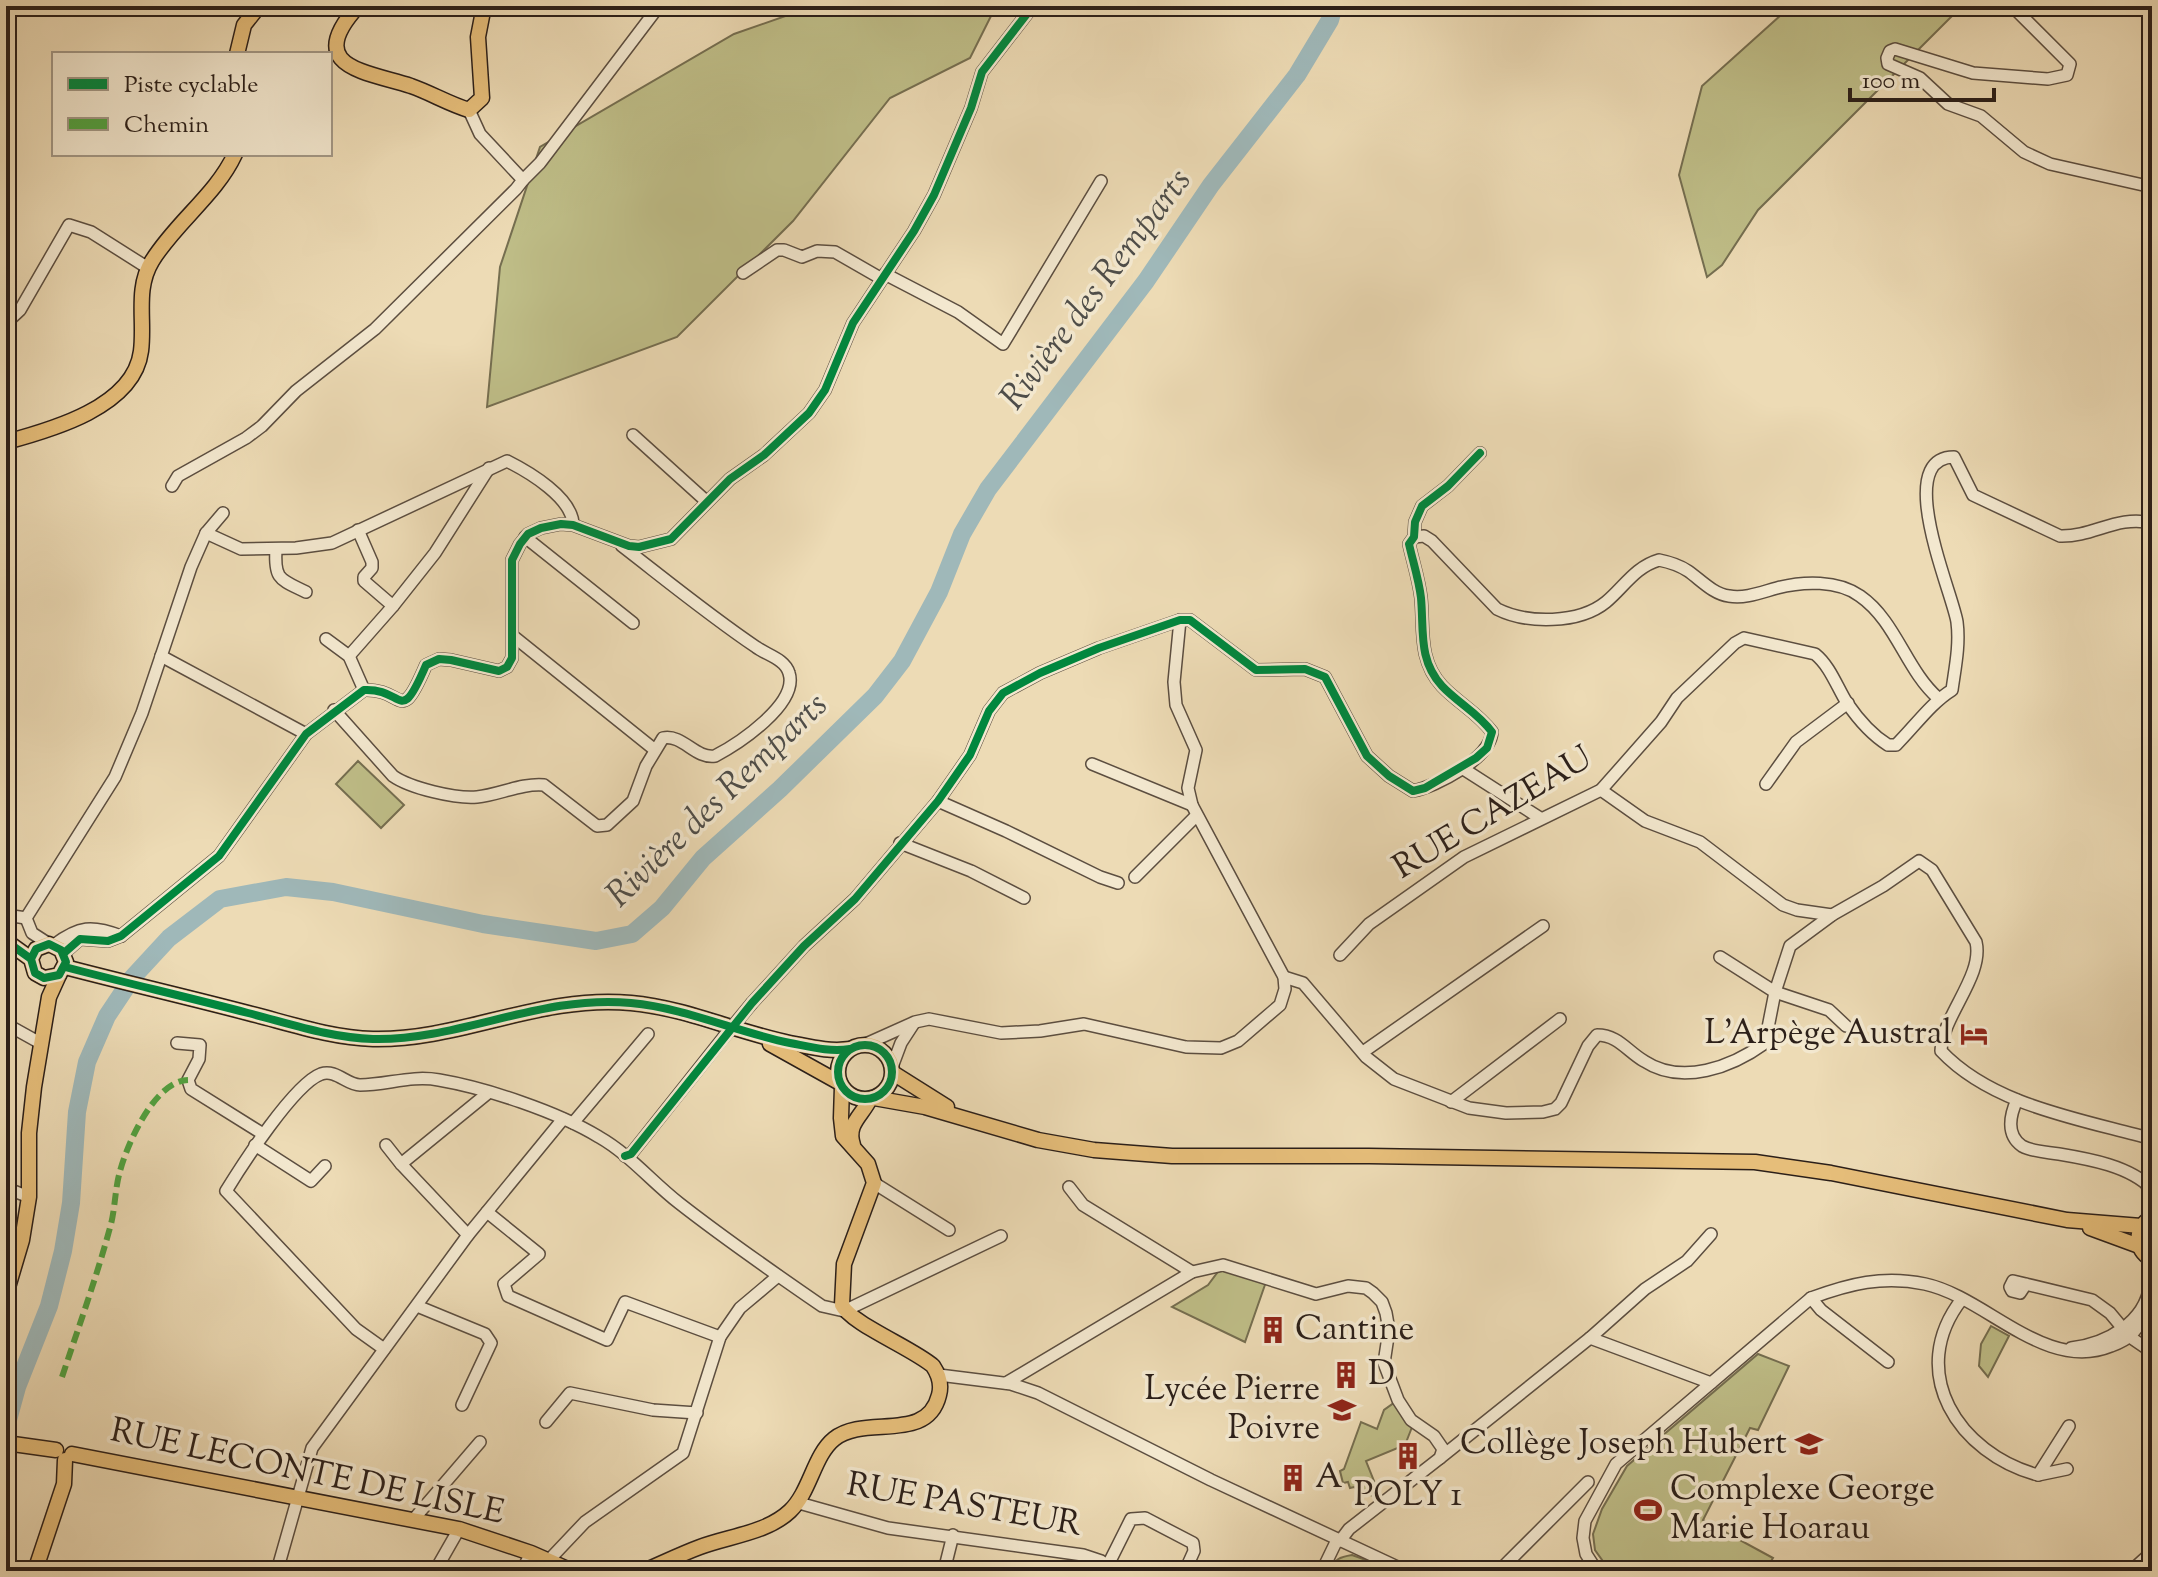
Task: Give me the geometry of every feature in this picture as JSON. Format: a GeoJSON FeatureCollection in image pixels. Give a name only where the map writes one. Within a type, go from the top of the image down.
{"type":"FeatureCollection","features":[{"type":"Feature","properties":{"kind":"main road"},"geometry":{"type":"LineString","coordinates":[[237,52],[244,25],[259,6]]}},
{"type":"Feature","properties":{"kind":"main road"},"geometry":{"type":"LineString","coordinates":[[358,6],[335,38],[340,58],[346,64],[355,70],[413,87],[469,110],[482,98],[478,37],[484,6]]}},
{"type":"Feature","properties":{"kind":"main road"},"geometry":{"type":"LineString","coordinates":[[6,442],[67,424],[116,394],[129,380],[141,352],[141,295],[148,268],[219,180],[234,156]]}},
{"type":"Feature","properties":{"kind":"main road"},"geometry":{"type":"LineString","coordinates":[[10,944],[51,956],[93,974],[313,1029],[372,1039],[427,1033],[549,1007],[609,1001],[658,1006],[751,1035],[828,1051],[866,1044],[883,1051],[892,1070],[972,1121]]}},
{"type":"Feature","properties":{"kind":"main road"},"geometry":{"type":"LineString","coordinates":[[50,995],[33,969],[51,956]]}},
{"type":"Feature","properties":{"kind":"main road"},"geometry":{"type":"LineString","coordinates":[[6,1294],[22,1240],[29,1197],[29,1133],[50,995],[51,956]]}},
{"type":"Feature","properties":{"kind":"main road"},"geometry":{"type":"LineString","coordinates":[[751,1035],[841,1085],[854,1097],[925,1107],[1038,1140],[1130,1154],[1755,1162],[1845,1176],[2067,1220],[2139,1246],[2151,1259]]}},
{"type":"Feature","properties":{"kind":"main road"},"geometry":{"type":"LineString","coordinates":[[644,1571],[699,1547],[771,1525],[799,1503],[834,1439],[848,1432],[916,1422],[931,1414],[938,1397],[939,1375],[926,1360],[844,1311],[841,1283],[844,1264],[874,1183],[871,1170],[843,1136],[838,1067],[850,1049]]}},
{"type":"Feature","properties":{"kind":"main road"},"geometry":{"type":"LineString","coordinates":[[854,1149],[850,1135],[852,1125],[872,1098],[886,1089],[892,1070]]}},
{"type":"Feature","properties":{"kind":"main road"},"geometry":{"type":"LineString","coordinates":[[2067,1220],[2147,1221]]}},
{"type":"Feature","properties":{"kind":"main road"},"geometry":{"type":"LineString","coordinates":[[2139,1246],[2138,1236],[2147,1221]]}},
{"type":"Feature","properties":{"kind":"main road","name":"RUE LECONTE DE LISLE"},"geometry":{"type":"LineString","coordinates":[[6,1443],[459,1529],[531,1553],[572,1571]]}},
{"type":"Feature","properties":{"kind":"main road"},"geometry":{"type":"LineString","coordinates":[[35,1571],[64,1484],[64,1455]]}},
{"type":"Feature","properties":{"kind":"street"},"geometry":{"type":"LineString","coordinates":[[172,486],[178,476],[254,432],[296,391],[375,329],[494,213],[540,163],[659,6]]}},
{"type":"Feature","properties":{"kind":"street"},"geometry":{"type":"LineString","coordinates":[[620,545],[639,547],[671,539],[730,479],[764,455],[809,413],[825,390],[853,323],[934,195],[971,108],[982,72],[1033,6]]}},
{"type":"Feature","properties":{"kind":"street"},"geometry":{"type":"LineString","coordinates":[[2012,6],[2070,64],[2067,75],[2048,79],[1973,73],[1895,49],[1890,51],[1888,64],[1920,78],[1948,104],[1981,116],[2024,152],[2050,164],[2152,187]]}},
{"type":"Feature","properties":{"kind":"street"},"geometry":{"type":"LineString","coordinates":[[469,110],[480,134],[523,180]]}},
{"type":"Feature","properties":{"kind":"street"},"geometry":{"type":"LineString","coordinates":[[743,273],[777,250],[802,257],[826,250],[835,252],[958,312],[1003,344],[1101,181]]}},
{"type":"Feature","properties":{"kind":"street"},"geometry":{"type":"LineString","coordinates":[[6,323],[20,310],[69,225],[99,236],[148,268]]}},
{"type":"Feature","properties":{"kind":"street"},"geometry":{"type":"LineString","coordinates":[[633,435],[706,501]]}},
{"type":"Feature","properties":{"kind":"street"},"geometry":{"type":"LineString","coordinates":[[625,1156],[631,1154],[752,1003],[804,946],[855,899],[938,801],[970,755],[989,711],[1003,693],[1040,673],[1099,648],[1180,620],[1190,620],[1256,670],[1305,669],[1325,677],[1367,756],[1401,785],[1413,791],[1462,768],[1487,748],[1492,732],[1484,721],[1441,685],[1426,660],[1422,646],[1421,599],[1409,544],[1414,537],[1415,522],[1422,506],[1448,486],[1480,453]]}},
{"type":"Feature","properties":{"kind":"street"},"geometry":{"type":"LineString","coordinates":[[1414,537],[1424,536],[1432,541],[1484,597],[1506,613],[1544,618],[1578,616],[1605,603],[1638,570],[1659,560],[1687,570],[1726,596],[1741,597],[1802,583],[1820,583],[1850,590],[1863,598],[1883,619],[1925,686],[1938,698],[1952,690],[1958,650],[1957,624],[1936,553],[1926,494],[1928,477],[1938,463],[1947,457],[1954,457],[1973,495],[2060,536],[2075,536],[2120,521],[2152,523]]}},
{"type":"Feature","properties":{"kind":"street"},"geometry":{"type":"LineString","coordinates":[[206,533],[232,546],[276,549],[332,543],[507,461],[530,473],[568,505],[573,525]]}},
{"type":"Feature","properties":{"kind":"street"},"geometry":{"type":"LineString","coordinates":[[349,656],[435,553],[489,468]]}},
{"type":"Feature","properties":{"kind":"street"},"geometry":{"type":"LineString","coordinates":[[26,918],[115,777],[131,743],[206,533],[223,513]]}},
{"type":"Feature","properties":{"kind":"street"},"geometry":{"type":"LineString","coordinates":[[26,918],[32,933],[51,956],[80,939],[88,937],[108,941],[121,936],[227,847],[306,734],[334,710],[364,690],[372,689],[401,701],[408,699],[415,693],[426,665],[439,659],[499,671],[507,667],[512,658],[512,560],[525,537],[541,528],[573,525],[620,545],[758,649],[779,660],[789,671],[790,686],[774,713],[719,754],[710,758],[671,736],[663,738],[646,766],[633,801],[607,825],[597,826],[544,785],[478,797],[451,794],[404,782],[393,776],[334,710]]}},
{"type":"Feature","properties":{"kind":"street"},"geometry":{"type":"LineString","coordinates":[[358,530],[372,562],[364,581],[393,606]]}},
{"type":"Feature","properties":{"kind":"street"},"geometry":{"type":"LineString","coordinates":[[525,537],[633,623]]}},
{"type":"Feature","properties":{"kind":"street"},"geometry":{"type":"LineString","coordinates":[[276,549],[277,575],[306,592]]}},
{"type":"Feature","properties":{"kind":"street"},"geometry":{"type":"LineString","coordinates":[[866,1044],[929,1019],[1011,1033],[1084,1024],[1186,1047],[1221,1048],[1238,1041],[1280,1005],[1285,989],[1284,977],[1194,811],[1188,788],[1196,750],[1176,705],[1174,682],[1180,620]]}},
{"type":"Feature","properties":{"kind":"street"},"geometry":{"type":"LineString","coordinates":[[513,636],[655,750]]}},
{"type":"Feature","properties":{"kind":"street","name":"RUE CAZEAU"},"geometry":{"type":"LineString","coordinates":[[1340,955],[1369,924],[1464,857],[1601,790],[1661,722],[1677,698],[1744,638],[1815,654],[1822,660],[1848,703],[1888,745],[1896,745],[1938,698]]}},
{"type":"Feature","properties":{"kind":"street"},"geometry":{"type":"LineString","coordinates":[[326,639],[349,656],[364,690]]}},
{"type":"Feature","properties":{"kind":"street"},"geometry":{"type":"LineString","coordinates":[[161,656],[306,734]]}},
{"type":"Feature","properties":{"kind":"street"},"geometry":{"type":"LineString","coordinates":[[1766,784],[1796,742],[1848,703]]}},
{"type":"Feature","properties":{"kind":"street"},"geometry":{"type":"LineString","coordinates":[[1092,764],[1194,811]]}},
{"type":"Feature","properties":{"kind":"street"},"geometry":{"type":"LineString","coordinates":[[1462,768],[1540,818]]}},
{"type":"Feature","properties":{"kind":"street"},"geometry":{"type":"LineString","coordinates":[[1601,790],[1645,821],[1700,842],[1783,905],[1832,915]]}},
{"type":"Feature","properties":{"kind":"street"},"geometry":{"type":"LineString","coordinates":[[938,801],[1118,883]]}},
{"type":"Feature","properties":{"kind":"street"},"geometry":{"type":"LineString","coordinates":[[1135,877],[1194,811]]}},
{"type":"Feature","properties":{"kind":"street"},"geometry":{"type":"LineString","coordinates":[[900,843],[971,871],[1024,898]]}},
{"type":"Feature","properties":{"kind":"street"},"geometry":{"type":"LineString","coordinates":[[1284,977],[1303,983],[1363,1052],[1394,1079],[1451,1102],[1506,1113],[1555,1109],[1597,1035],[1616,1039],[1656,1068],[1694,1072],[1722,1067],[1744,1058],[1765,1043],[1775,992],[1790,946],[1832,915],[1919,861],[1932,870],[1978,950],[1956,1008],[1941,1034],[1941,1051],[1955,1066],[1986,1086],[2017,1100],[2152,1139]]}},
{"type":"Feature","properties":{"kind":"street"},"geometry":{"type":"LineString","coordinates":[[6,915],[26,918]]}},
{"type":"Feature","properties":{"kind":"street"},"geometry":{"type":"LineString","coordinates":[[1363,1052],[1543,926]]}},
{"type":"Feature","properties":{"kind":"street"},"geometry":{"type":"LineString","coordinates":[[1720,957],[1775,992],[1829,1010],[1846,1026]]}},
{"type":"Feature","properties":{"kind":"street"},"geometry":{"type":"LineString","coordinates":[[1451,1102],[1560,1019]]}},
{"type":"Feature","properties":{"kind":"street"},"geometry":{"type":"LineString","coordinates":[[892,1070],[901,1043],[915,1022]]}},
{"type":"Feature","properties":{"kind":"street"},"geometry":{"type":"LineString","coordinates":[[6,1024],[42,1044]]}},
{"type":"Feature","properties":{"kind":"street"},"geometry":{"type":"LineString","coordinates":[[277,1571],[312,1448],[468,1235],[648,1034]]}},
{"type":"Feature","properties":{"kind":"street"},"geometry":{"type":"LineString","coordinates":[[177,1043],[200,1045],[199,1059],[188,1080],[191,1089],[263,1134]]}},
{"type":"Feature","properties":{"kind":"street"},"geometry":{"type":"LineString","coordinates":[[384,1349],[356,1329],[226,1191],[263,1134],[310,1081],[323,1073],[336,1074],[358,1086],[404,1078],[438,1079],[568,1121],[601,1138],[678,1202],[822,1306],[844,1311],[1001,1236]]}},
{"type":"Feature","properties":{"kind":"street"},"geometry":{"type":"LineString","coordinates":[[401,1164],[488,1093]]}},
{"type":"Feature","properties":{"kind":"street"},"geometry":{"type":"LineString","coordinates":[[2017,1100],[2010,1124],[2013,1135],[2021,1145],[2037,1151],[2086,1158],[2128,1173],[2149,1186],[2151,1204],[2147,1221]]}},
{"type":"Feature","properties":{"kind":"street"},"geometry":{"type":"LineString","coordinates":[[255,1145],[311,1181],[325,1166]]}},
{"type":"Feature","properties":{"kind":"street"},"geometry":{"type":"LineString","coordinates":[[386,1145],[468,1235]]}},
{"type":"Feature","properties":{"kind":"street"},"geometry":{"type":"LineString","coordinates":[[874,1183],[949,1230]]}},
{"type":"Feature","properties":{"kind":"street"},"geometry":{"type":"LineString","coordinates":[[1069,1187],[1083,1205],[1192,1272]]}},
{"type":"Feature","properties":{"kind":"street"},"geometry":{"type":"LineString","coordinates":[[6,1188],[29,1197]]}},
{"type":"Feature","properties":{"kind":"street"},"geometry":{"type":"LineString","coordinates":[[487,1212],[539,1254],[504,1284],[508,1296],[607,1340],[625,1302],[720,1337]]}},
{"type":"Feature","properties":{"kind":"street"},"geometry":{"type":"LineString","coordinates":[[1322,1571],[1339,1540],[1349,1529],[1590,1338],[1645,1289],[1687,1261],[1711,1234]]}},
{"type":"Feature","properties":{"kind":"street"},"geometry":{"type":"LineString","coordinates":[[2126,1334],[2145,1301],[2150,1284],[2151,1259]]}},
{"type":"Feature","properties":{"kind":"street"},"geometry":{"type":"LineString","coordinates":[[1006,1383],[1192,1272],[1223,1265],[1316,1294],[1348,1286],[1366,1288],[1382,1302],[1386,1313],[1389,1330],[1384,1363],[1398,1400],[1411,1420],[1440,1443],[1443,1449],[1440,1458]]}},
{"type":"Feature","properties":{"kind":"street"},"geometry":{"type":"LineString","coordinates":[[549,1560],[585,1522],[683,1453],[720,1337],[740,1308],[778,1276]]}},
{"type":"Feature","properties":{"kind":"street"},"geometry":{"type":"LineString","coordinates":[[1597,1571],[1586,1554],[1583,1538],[1585,1521],[1616,1464],[1811,1298],[1853,1284],[1884,1280],[1925,1284],[1962,1299],[2024,1334],[2048,1344],[2073,1348],[2126,1334],[2152,1303]]}},
{"type":"Feature","properties":{"kind":"street"},"geometry":{"type":"LineString","coordinates":[[2026,1284],[2092,1300],[2110,1313],[2126,1334],[2152,1352]]}},
{"type":"Feature","properties":{"kind":"street"},"geometry":{"type":"LineString","coordinates":[[1811,1298],[1821,1310],[1888,1362]]}},
{"type":"Feature","properties":{"kind":"street"},"geometry":{"type":"LineString","coordinates":[[1962,1299],[1949,1315],[1939,1340],[1937,1361],[1944,1393],[1967,1432],[2005,1464],[2038,1475],[2067,1469]]}},
{"type":"Feature","properties":{"kind":"street"},"geometry":{"type":"LineString","coordinates":[[417,1306],[485,1334],[490,1339],[491,1343],[462,1405]]}},
{"type":"Feature","properties":{"kind":"street"},"geometry":{"type":"LineString","coordinates":[[1590,1338],[1711,1383]]}},
{"type":"Feature","properties":{"kind":"street"},"geometry":{"type":"LineString","coordinates":[[939,1375],[1006,1383],[1038,1393],[1406,1571]]}},
{"type":"Feature","properties":{"kind":"street"},"geometry":{"type":"LineString","coordinates":[[546,1422],[570,1393],[653,1410],[697,1413]]}},
{"type":"Feature","properties":{"kind":"street"},"geometry":{"type":"LineString","coordinates":[[2038,1475],[2069,1426]]}},
{"type":"Feature","properties":{"kind":"street"},"geometry":{"type":"LineString","coordinates":[[413,1520],[480,1442]]}},
{"type":"Feature","properties":{"kind":"street"},"geometry":{"type":"LineString","coordinates":[[1499,1571],[1588,1482]]}},
{"type":"Feature","properties":{"kind":"street","name":"RUE PASTEUR"},"geometry":{"type":"LineString","coordinates":[[799,1503],[888,1528],[1083,1555],[1112,1568]]}},
{"type":"Feature","properties":{"kind":"street"},"geometry":{"type":"LineString","coordinates":[[1112,1568],[1131,1519],[1141,1517],[1193,1543],[1194,1551],[1185,1571]]}},
{"type":"Feature","properties":{"kind":"street"},"geometry":{"type":"LineString","coordinates":[[435,1571],[459,1529]]}},
{"type":"Feature","properties":{"kind":"street"},"geometry":{"type":"LineString","coordinates":[[944,1571],[953,1535]]}},
{"type":"Feature","properties":{"kind":"street"},"geometry":{"type":"LineString","coordinates":[[2131,1571],[2152,1552]]}},
{"type":"Feature","properties":{"kind":"street"},"geometry":{"type":"LineString","coordinates":[[522,1571],[531,1553]]}},
{"type":"Feature","properties":{"kind":"shaded area"},"geometry":{"type":"Polygon","coordinates":[[[814,6],[996,6],[970,58],[890,98],[793,221],[677,337],[487,407],[500,267],[540,147],[734,34],[814,6]]]}},
{"type":"Feature","properties":{"kind":"shaded area"},"geometry":{"type":"Polygon","coordinates":[[[1791,6],[1962,6],[1758,210],[1722,265],[1707,277],[1679,175],[1702,86],[1791,6]]]}},
{"type":"Feature","properties":{"kind":"shaded area"},"geometry":{"type":"Polygon","coordinates":[[[358,761],[404,805],[381,828],[336,784],[358,761]]]}},
{"type":"Feature","properties":{"kind":"shaded area"},"geometry":{"type":"Polygon","coordinates":[[[1223,1265],[1267,1279],[1245,1342],[1172,1307],[1208,1285],[1223,1265]]]}},
{"type":"Feature","properties":{"kind":"shaded area"},"geometry":{"type":"Polygon","coordinates":[[[1991,1326],[2009,1336],[1988,1377],[1979,1366],[1981,1344],[1991,1326]]]}},
{"type":"Feature","properties":{"kind":"shaded area"},"geometry":{"type":"Polygon","coordinates":[[[1758,1354],[1789,1366],[1758,1430],[1750,1428],[1703,1520],[1773,1558],[1765,1571],[1610,1571],[1595,1550],[1593,1534],[1602,1509],[1627,1466],[1758,1354]]]}},
{"type":"Feature","properties":{"kind":"shaded area"},"geometry":{"type":"Polygon","coordinates":[[[1398,1400],[1414,1422],[1405,1445],[1366,1461],[1379,1499],[1350,1488],[1348,1482],[1343,1483],[1340,1471],[1344,1469],[1361,1422],[1377,1429],[1384,1410],[1398,1400]]]}},
{"type":"Feature","properties":{"kind":"shaded area"},"geometry":{"type":"Polygon","coordinates":[[[1352,1555],[1366,1560],[1368,1571],[1330,1571],[1338,1559],[1352,1555]]]}},
{"type":"Feature","properties":{"kind":"waterway","name":"Rivière des Remparts"},"geometry":{"type":"LineString","coordinates":[[6,1427],[17,1387],[49,1306],[63,1251],[71,1203],[77,1112],[87,1062],[107,1016],[133,977],[169,938],[220,899],[286,887],[333,892],[483,924],[596,941],[632,934],[662,908],[703,858],[780,789],[875,696],[902,661],[939,592],[962,534],[988,489],[1146,281],[1211,185],[1297,75],[1330,20],[1334,6]]}},
{"type":"Feature","properties":{"kind":"marked path"},"geometry":{"type":"LineString","coordinates":[[62,1377],[106,1243],[119,1175],[128,1148],[153,1103],[176,1083],[188,1080]]}},
{"type":"Feature","properties":{"kind":"cycle path"},"geometry":{"type":"LineString","coordinates":[[64,953],[80,939],[108,941],[121,936],[219,856],[306,734],[364,690],[405,700],[411,695],[426,665],[439,659],[499,671],[507,667],[512,658],[512,560],[528,534],[561,524],[573,525],[629,546],[639,547],[671,539],[730,479],[764,455],[809,413],[825,390],[853,323],[934,195],[971,108],[982,72],[1033,6]]}},
{"type":"Feature","properties":{"kind":"cycle path"},"geometry":{"type":"LineString","coordinates":[[625,1156],[631,1154],[752,1003],[804,946],[855,899],[938,801],[970,755],[989,711],[1003,693],[1040,673],[1099,648],[1180,620],[1190,620],[1256,670],[1305,669],[1325,677],[1367,756],[1389,776],[1413,791],[1425,788],[1476,758],[1487,748],[1492,732],[1442,686],[1429,666],[1420,591],[1409,544],[1414,537],[1415,522],[1422,506],[1448,486],[1480,453]]}},
{"type":"Feature","properties":{"kind":"cycle path"},"geometry":{"type":"LineString","coordinates":[[6,941],[31,959],[35,973],[44,978],[59,975],[66,962],[61,950],[49,944],[36,949],[31,959]]}},
{"type":"Feature","properties":{"kind":"cycle path"},"geometry":{"type":"LineString","coordinates":[[65,967],[357,1038],[405,1038],[565,1005],[598,1002],[651,1006],[790,1043],[850,1049]]}},
{"type":"Feature","properties":{"kind":"cycle path"},"geometry":{"type":"LineString","coordinates":[[865,1045],[884,1053],[892,1072],[884,1091],[865,1099],[846,1091],[838,1072],[846,1053],[865,1045]]}},
{"type":"Feature","properties":{"kind":"place","name":"L'Arpège Austral"},"geometry":{"type":"Point","coordinates":[1974,1034]}},
{"type":"Feature","properties":{"kind":"place","name":"Cantine"},"geometry":{"type":"Point","coordinates":[1273,1330]}},
{"type":"Feature","properties":{"kind":"place","name":"D"},"geometry":{"type":"Point","coordinates":[1346,1375]}},
{"type":"Feature","properties":{"kind":"place","name":"Lycée Pierre Poivre"},"geometry":{"type":"Point","coordinates":[1342,1410]}},
{"type":"Feature","properties":{"kind":"place","name":"Collège Joseph Hubert"},"geometry":{"type":"Point","coordinates":[1809,1444]}},
{"type":"Feature","properties":{"kind":"place","name":"POLY 1"},"geometry":{"type":"Point","coordinates":[1408,1456]}},
{"type":"Feature","properties":{"kind":"place","name":"A"},"geometry":{"type":"Point","coordinates":[1293,1478]}},
{"type":"Feature","properties":{"kind":"place","name":"Complexe George Marie Hoarau"},"geometry":{"type":"Point","coordinates":[1648,1510]}}]}
